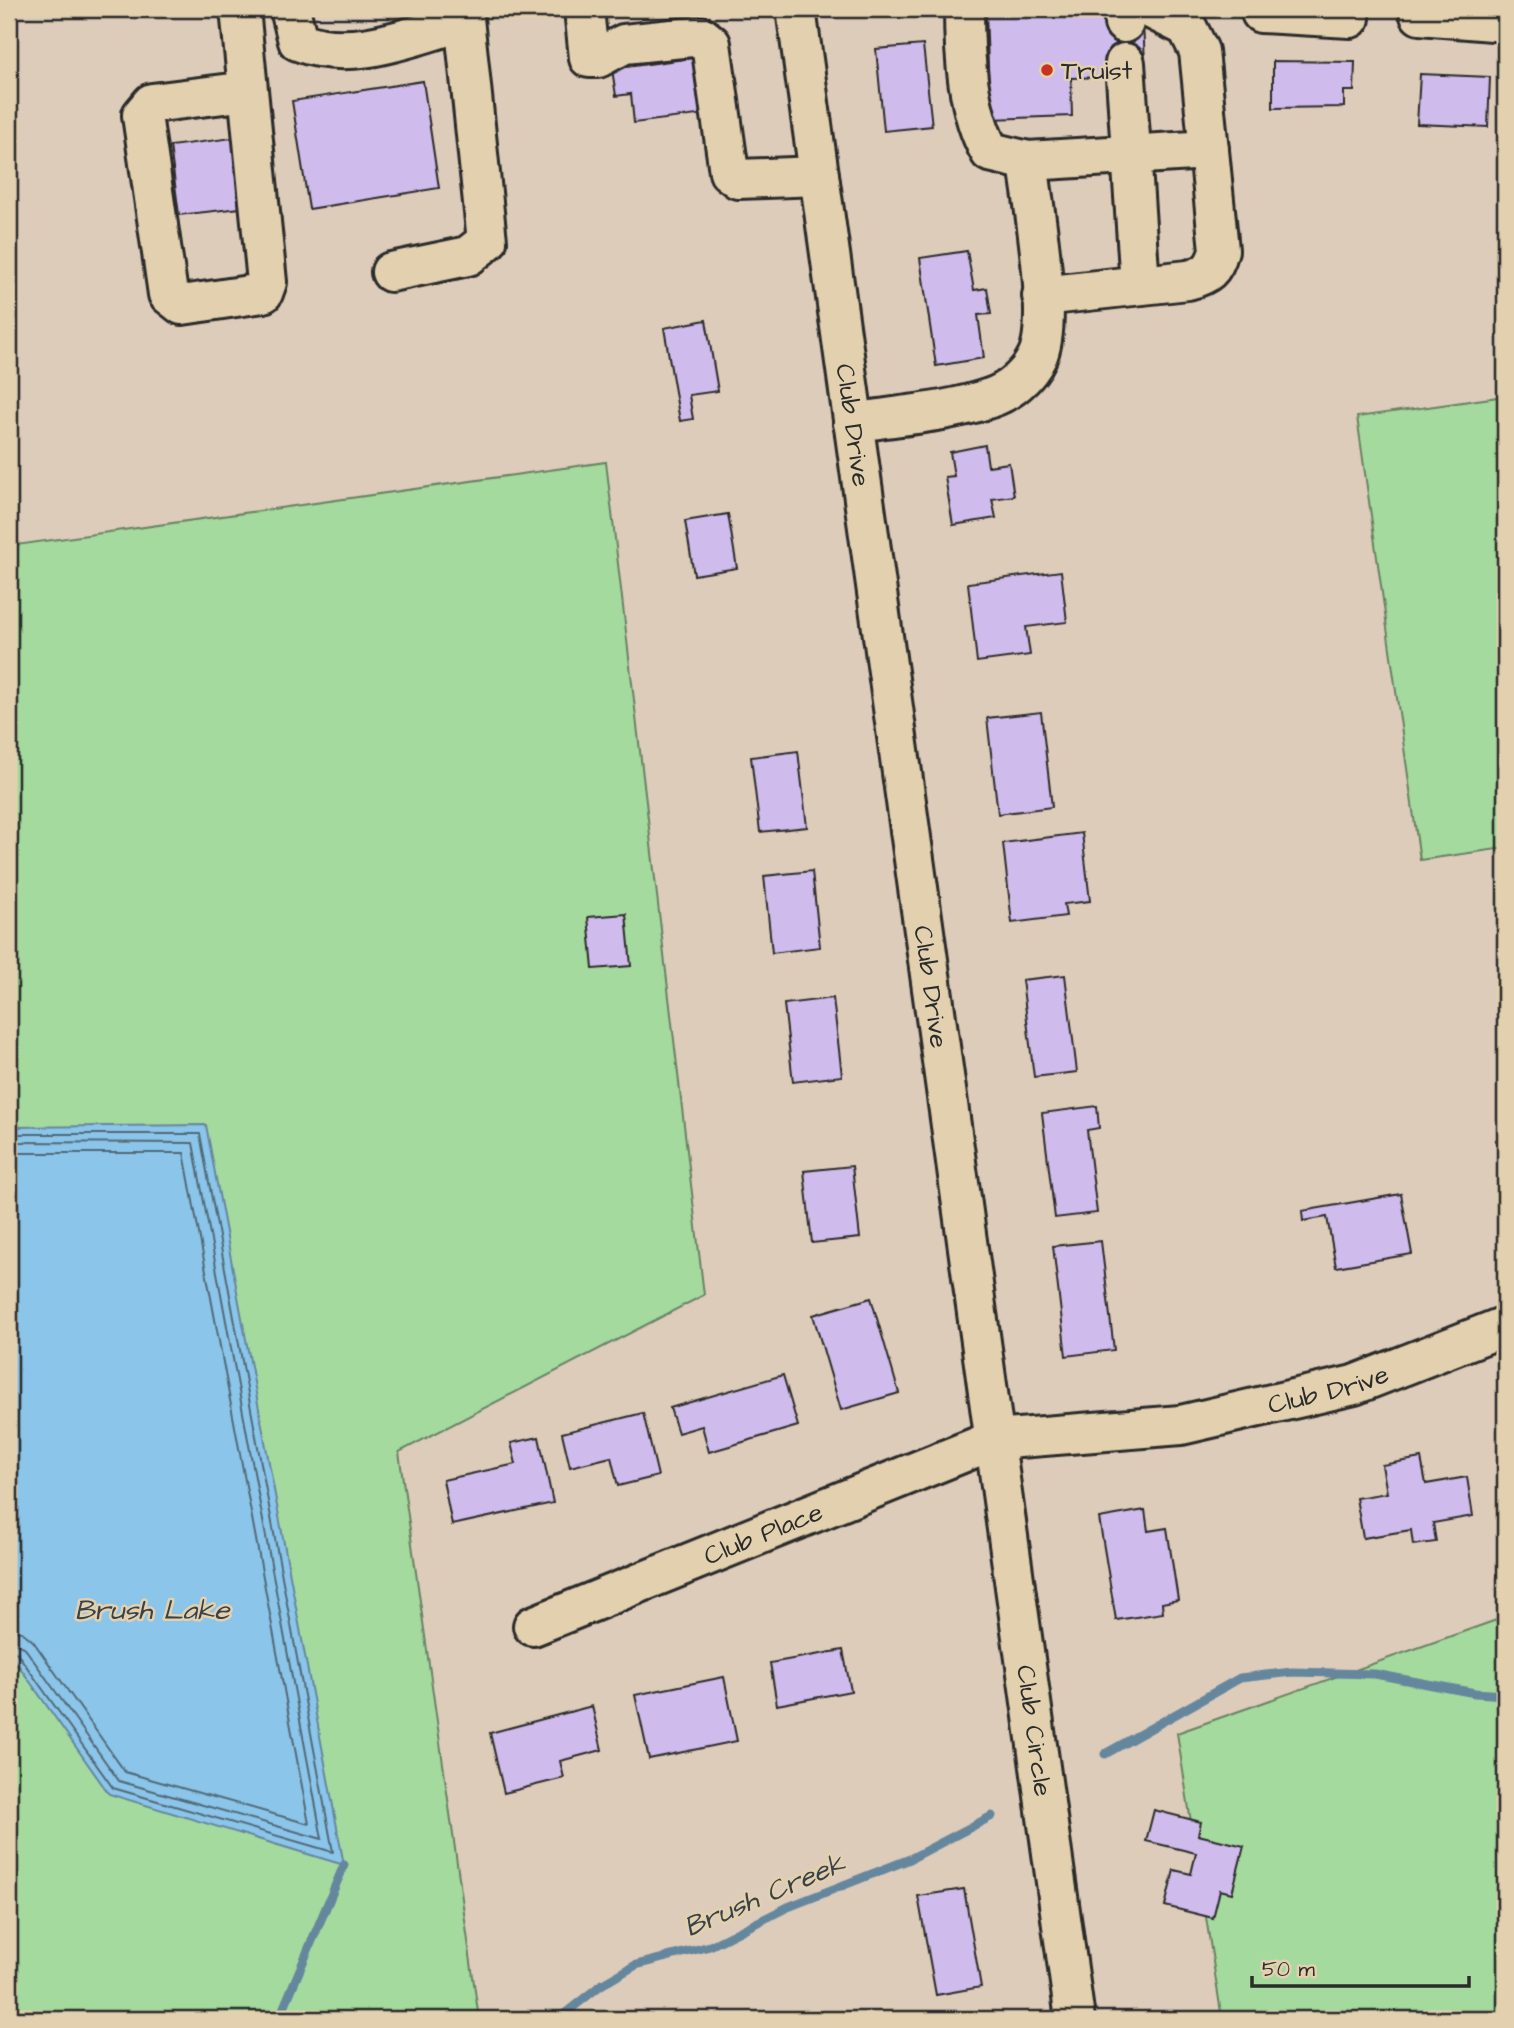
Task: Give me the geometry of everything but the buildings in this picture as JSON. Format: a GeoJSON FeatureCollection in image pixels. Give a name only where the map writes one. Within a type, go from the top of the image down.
{"type":"FeatureCollection","features":[{"type":"Feature","properties":{"kind":"street"},"geometry":{"type":"LineString","coordinates":[[240,9],[267,282],[263,293],[182,305],[168,294],[142,115],[152,103],[248,91]]}},
{"type":"Feature","properties":{"kind":"street"},"geometry":{"type":"LineString","coordinates":[[290,9],[298,41],[322,51],[372,47],[463,15],[487,241],[468,256],[391,272]]}},
{"type":"Feature","properties":{"kind":"street"},"geometry":{"type":"LineString","coordinates":[[584,9],[589,58],[598,58],[624,44],[701,36],[711,44],[729,172],[738,179],[820,176]]}},
{"type":"Feature","properties":{"kind":"street","name":"Club Drive"},"geometry":{"type":"LineString","coordinates":[[796,9],[994,1440],[1181,1425],[1354,1385],[1505,1326]]}},
{"type":"Feature","properties":{"kind":"street"},"geometry":{"type":"LineString","coordinates":[[964,9],[964,33],[978,132],[990,152],[1028,161],[1209,150]]}},
{"type":"Feature","properties":{"kind":"street"},"geometry":{"type":"LineString","coordinates":[[1262,9],[1261,13],[1350,18]]}},
{"type":"Feature","properties":{"kind":"street"},"geometry":{"type":"LineString","coordinates":[[1042,296],[1207,275],[1216,262],[1219,250],[1199,51],[1187,27],[1133,14]]}},
{"type":"Feature","properties":{"kind":"street"},"geometry":{"type":"LineString","coordinates":[[1420,15],[1505,22]]}},
{"type":"Feature","properties":{"kind":"street"},"geometry":{"type":"LineString","coordinates":[[1125,63],[1140,285]]}},
{"type":"Feature","properties":{"kind":"street"},"geometry":{"type":"LineString","coordinates":[[853,423],[993,398],[1020,381],[1038,356],[1045,321],[1028,161]]}},
{"type":"Feature","properties":{"kind":"street","name":"Club Place"},"geometry":{"type":"LineString","coordinates":[[533,1626],[994,1440]]}},
{"type":"Feature","properties":{"kind":"street","name":"Club Circle"},"geometry":{"type":"LineString","coordinates":[[994,1440],[1074,2019]]}},
{"type":"Feature","properties":{"kind":"green space"},"geometry":{"type":"Polygon","coordinates":[[[1505,396],[1505,848],[1420,860],[1357,417],[1505,396]]]}},
{"type":"Feature","properties":{"kind":"green space"},"geometry":{"type":"Polygon","coordinates":[[[606,462],[704,1295],[399,1452],[479,2019],[9,2019],[9,546],[606,462]]]}},
{"type":"Feature","properties":{"kind":"green space"},"geometry":{"type":"Polygon","coordinates":[[[1505,1617],[1505,2019],[1222,2019],[1177,1733],[1505,1617]]]}},
{"type":"Feature","properties":{"kind":"water","name":"Brush Lake"},"geometry":{"type":"Polygon","coordinates":[[[206,1125],[344,1865],[109,1794],[9,1652],[9,1127],[206,1125]]]}},
{"type":"Feature","properties":{"kind":"waterway","name":"Brush Creek"},"geometry":{"type":"LineString","coordinates":[[1105,1754],[1240,1678],[1292,1672],[1375,1674],[1475,1693],[1505,1695]]}},
{"type":"Feature","properties":{"kind":"waterway","name":"Brush Creek"},"geometry":{"type":"LineString","coordinates":[[558,2019],[601,1985],[636,1965],[710,1946],[788,1907],[910,1859],[992,1816]]}},
{"type":"Feature","properties":{"kind":"waterway"},"geometry":{"type":"LineString","coordinates":[[279,2019],[344,1865]]}},
{"type":"Feature","properties":{"kind":"place","name":"Truist"},"geometry":{"type":"Point","coordinates":[1047,70]}}]}
